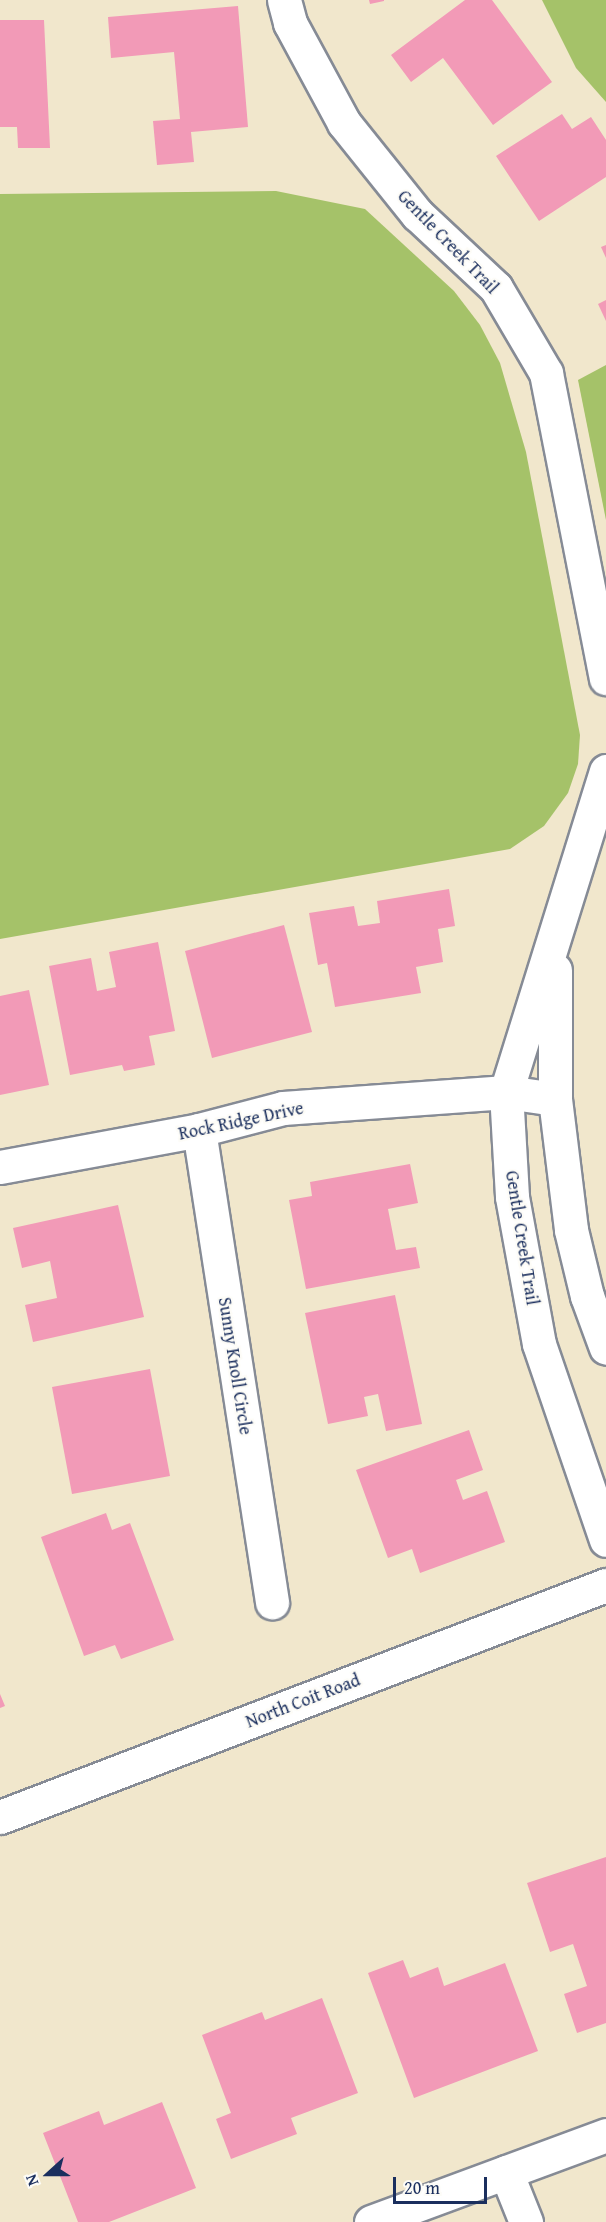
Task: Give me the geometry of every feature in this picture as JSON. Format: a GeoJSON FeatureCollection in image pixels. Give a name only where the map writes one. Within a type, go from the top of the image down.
{"type":"FeatureCollection","features":[{"type":"Feature","properties":{"kind":"street","name":"Gentle Creek Trail"},"geometry":{"type":"LineString","coordinates":[[284,0],[290,23],[344,123],[417,214],[496,288],[546,373],[606,678]]}},
{"type":"Feature","properties":{"kind":"street","name":"Gentle Creek Trail"},"geometry":{"type":"LineString","coordinates":[[606,771],[506,1092],[512,1197],[539,1344],[606,1540]]}},
{"type":"Feature","properties":{"kind":"street","name":"Gentle Creek Trail"},"geometry":{"type":"LineString","coordinates":[[555,932],[555,1099],[571,1230],[587,1296],[606,1348]]}},
{"type":"Feature","properties":{"kind":"street","name":"Rock Ridge Drive"},"geometry":{"type":"LineString","coordinates":[[0,1167],[199,1130],[283,1108],[506,1092],[555,1099]]}},
{"type":"Feature","properties":{"kind":"street","name":"Sunny Knoll Circle"},"geometry":{"type":"LineString","coordinates":[[199,1130],[272,1602]]}},
{"type":"Feature","properties":{"kind":"street","name":"North Coit Road"},"geometry":{"type":"LineString","coordinates":[[0,1817],[606,1585]]}},
{"type":"Feature","properties":{"kind":"street"},"geometry":{"type":"LineString","coordinates":[[371,2222],[606,2135]]}},
{"type":"Feature","properties":{"kind":"street"},"geometry":{"type":"LineString","coordinates":[[506,2172],[526,2222]]}},
{"type":"Feature","properties":{"kind":"green space"},"geometry":{"type":"Polygon","coordinates":[[[542,0],[606,0],[606,102],[576,68],[542,0]]]}},
{"type":"Feature","properties":{"kind":"green space"},"geometry":{"type":"Polygon","coordinates":[[[276,191],[365,209],[454,291],[480,325],[500,363],[526,452],[580,735],[578,764],[568,793],[544,826],[510,849],[0,939],[0,194],[276,191]]]}},
{"type":"Feature","properties":{"kind":"green space"},"geometry":{"type":"Polygon","coordinates":[[[606,365],[606,520],[578,380],[606,365]]]}},
{"type":"Feature","properties":{"kind":"building"},"geometry":{"type":"Polygon","coordinates":[[[369,0],[384,0],[384,1],[370,4],[369,0]]]}},
{"type":"Feature","properties":{"kind":"building"},"geometry":{"type":"Polygon","coordinates":[[[465,0],[492,0],[552,82],[493,125],[443,58],[411,82],[391,55],[465,0]]]}},
{"type":"Feature","properties":{"kind":"building"},"geometry":{"type":"Polygon","coordinates":[[[238,6],[248,127],[191,132],[194,162],[157,165],[153,121],[180,119],[174,52],[111,58],[108,17],[238,6]]]}},
{"type":"Feature","properties":{"kind":"building"},"geometry":{"type":"Polygon","coordinates":[[[0,20],[44,20],[50,148],[18,148],[17,127],[0,127],[0,20]]]}},
{"type":"Feature","properties":{"kind":"building"},"geometry":{"type":"Polygon","coordinates":[[[562,114],[572,129],[591,117],[606,140],[606,177],[539,221],[496,156],[562,114]]]}},
{"type":"Feature","properties":{"kind":"building"},"geometry":{"type":"Polygon","coordinates":[[[606,245],[606,258],[601,247],[606,245]]]}},
{"type":"Feature","properties":{"kind":"building"},"geometry":{"type":"Polygon","coordinates":[[[606,300],[606,321],[598,304],[606,300]]]}},
{"type":"Feature","properties":{"kind":"building"},"geometry":{"type":"Polygon","coordinates":[[[449,889],[455,926],[438,929],[443,962],[416,967],[421,993],[335,1007],[327,963],[318,965],[309,913],[354,906],[358,926],[380,923],[377,901],[449,889]]]}},
{"type":"Feature","properties":{"kind":"building"},"geometry":{"type":"Polygon","coordinates":[[[284,925],[312,1032],[212,1058],[185,951],[284,925]]]}},
{"type":"Feature","properties":{"kind":"building"},"geometry":{"type":"Polygon","coordinates":[[[158,942],[175,1031],[149,1036],[155,1065],[124,1071],[122,1065],[70,1075],[49,966],[91,958],[97,991],[116,987],[109,952],[158,942]]]}},
{"type":"Feature","properties":{"kind":"building"},"geometry":{"type":"Polygon","coordinates":[[[29,990],[49,1085],[0,1095],[0,996],[29,990]]]}},
{"type":"Feature","properties":{"kind":"building"},"geometry":{"type":"Polygon","coordinates":[[[410,1164],[418,1203],[388,1209],[396,1250],[416,1247],[420,1268],[306,1289],[289,1200],[312,1196],[310,1182],[410,1164]]]}},
{"type":"Feature","properties":{"kind":"building"},"geometry":{"type":"Polygon","coordinates":[[[118,1205],[144,1317],[33,1342],[25,1305],[57,1298],[50,1261],[22,1268],[13,1228],[118,1205]]]}},
{"type":"Feature","properties":{"kind":"building"},"geometry":{"type":"Polygon","coordinates":[[[395,1295],[422,1424],[386,1431],[378,1394],[364,1397],[368,1416],[328,1424],[305,1313],[395,1295]]]}},
{"type":"Feature","properties":{"kind":"building"},"geometry":{"type":"Polygon","coordinates":[[[150,1369],[170,1476],[72,1494],[52,1387],[150,1369]]]}},
{"type":"Feature","properties":{"kind":"building"},"geometry":{"type":"Polygon","coordinates":[[[469,1430],[483,1470],[456,1480],[463,1500],[487,1491],[505,1542],[420,1573],[412,1549],[388,1558],[356,1470],[469,1430]]]}},
{"type":"Feature","properties":{"kind":"building"},"geometry":{"type":"Polygon","coordinates":[[[106,1513],[112,1530],[130,1523],[174,1640],[121,1659],[115,1645],[84,1656],[41,1537],[106,1513]]]}},
{"type":"Feature","properties":{"kind":"building"},"geometry":{"type":"Polygon","coordinates":[[[0,1694],[5,1706],[0,1708],[0,1694]]]}},
{"type":"Feature","properties":{"kind":"building"},"geometry":{"type":"Polygon","coordinates":[[[606,1857],[606,2023],[577,2033],[564,1994],[587,1986],[573,1944],[550,1952],[527,1883],[606,1857]]]}},
{"type":"Feature","properties":{"kind":"building"},"geometry":{"type":"Polygon","coordinates":[[[403,1960],[410,1978],[438,1967],[444,1986],[505,1963],[538,2051],[414,2098],[368,1973],[403,1960]]]}},
{"type":"Feature","properties":{"kind":"building"},"geometry":{"type":"Polygon","coordinates":[[[322,1998],[358,2093],[291,2118],[297,2134],[231,2159],[216,2119],[231,2113],[202,2035],[262,2012],[265,2020],[322,1998]]]}},
{"type":"Feature","properties":{"kind":"building"},"geometry":{"type":"Polygon","coordinates":[[[162,2102],[196,2188],[109,2222],[78,2222],[43,2133],[99,2111],[104,2125],[162,2102]]]}}]}
